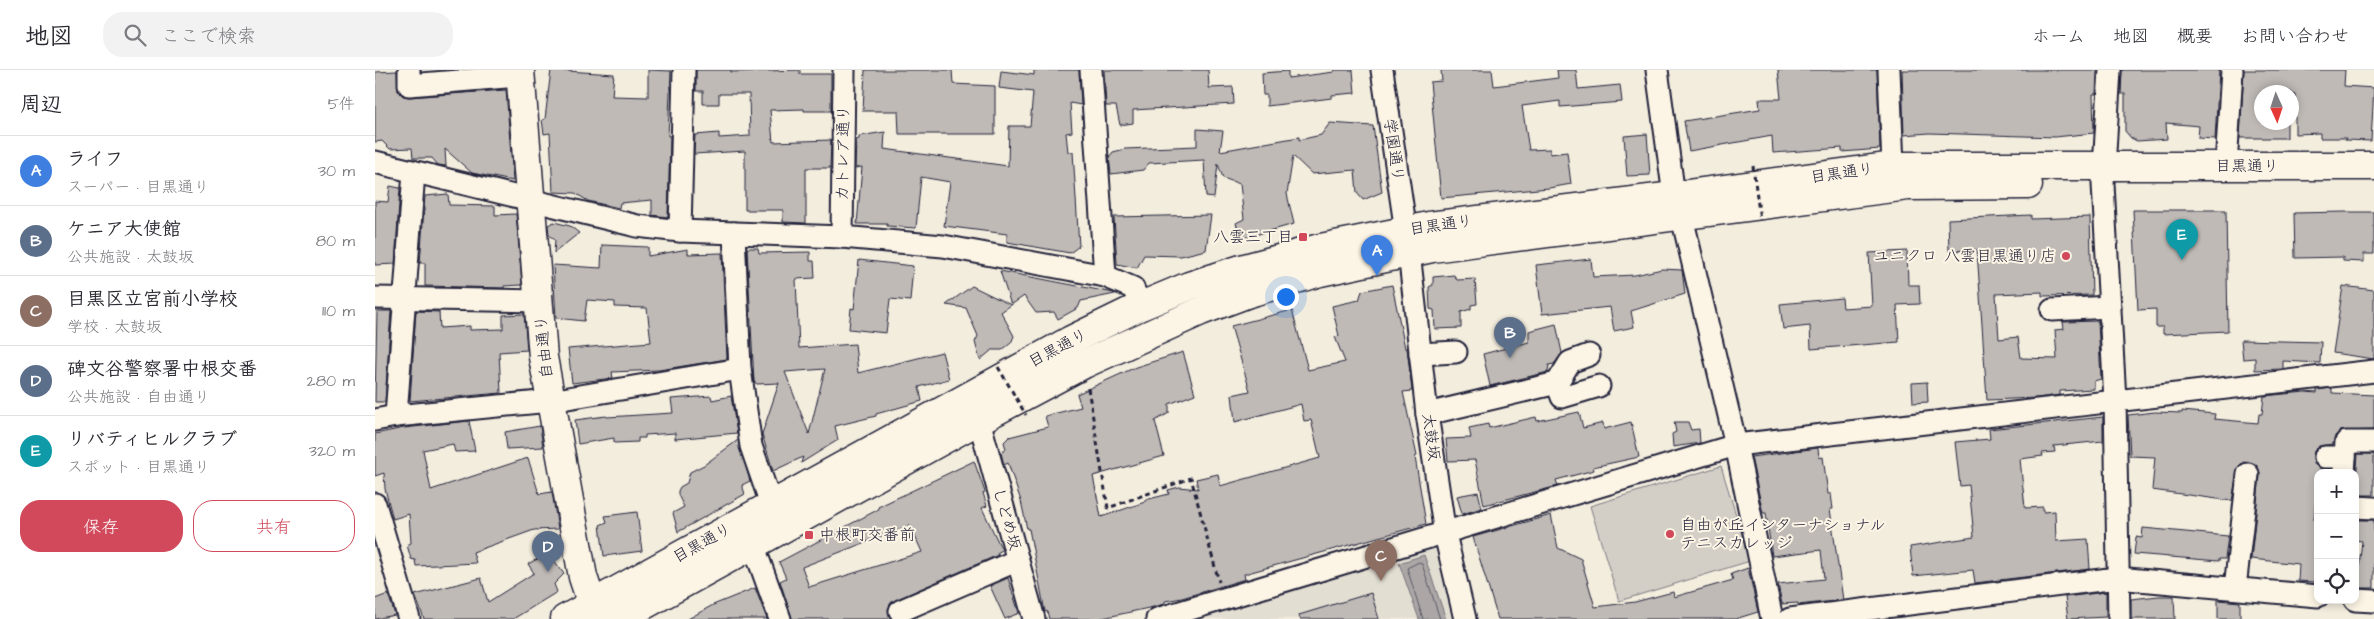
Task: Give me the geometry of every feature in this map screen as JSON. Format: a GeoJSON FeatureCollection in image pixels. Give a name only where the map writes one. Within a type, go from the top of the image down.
{"type":"FeatureCollection","features":[{"type":"Feature","properties":{"kind":"main road","name":"自由通り"},"geometry":{"type":"LineString","coordinates":[[520,73],[543,356],[581,568],[594,612]]}},
{"type":"Feature","properties":{"kind":"main road","name":"目黒通り"},"geometry":{"type":"LineString","coordinates":[[1678,206],[1893,166],[2374,184]]}},
{"type":"Feature","properties":{"kind":"main road","name":"目黒通り"},"geometry":{"type":"LineString","coordinates":[[565,619],[594,612],[771,504],[1071,340],[1141,306],[1189,286],[1241,269],[1317,249],[1407,241],[1678,206],[1908,186],[2226,166],[2374,166]]}},
{"type":"Feature","properties":{"kind":"main road","name":"目黒通り"},"geometry":{"type":"LineString","coordinates":[[619,619],[1084,364],[1151,333],[1249,293],[1320,272],[1407,241]]}},
{"type":"Feature","properties":{"kind":"street"},"geometry":{"type":"LineString","coordinates":[[409,70],[409,84],[520,73]]}},
{"type":"Feature","properties":{"kind":"street"},"geometry":{"type":"LineString","coordinates":[[679,231],[684,70]]}},
{"type":"Feature","properties":{"kind":"street","name":"カトレア通り"},"geometry":{"type":"LineString","coordinates":[[842,237],[844,70]]}},
{"type":"Feature","properties":{"kind":"street"},"geometry":{"type":"LineString","coordinates":[[1091,70],[1105,276]]}},
{"type":"Feature","properties":{"kind":"street","name":"学園通り"},"geometry":{"type":"LineString","coordinates":[[1382,70],[1407,241]]}},
{"type":"Feature","properties":{"kind":"street"},"geometry":{"type":"LineString","coordinates":[[1657,70],[1678,206],[1736,445],[1772,619]]}},
{"type":"Feature","properties":{"kind":"street"},"geometry":{"type":"LineString","coordinates":[[1889,70],[1893,166]]}},
{"type":"Feature","properties":{"kind":"street"},"geometry":{"type":"LineString","coordinates":[[2110,70],[2104,175],[2115,400],[2119,619]]}},
{"type":"Feature","properties":{"kind":"street"},"geometry":{"type":"LineString","coordinates":[[2226,166],[2232,70]]}},
{"type":"Feature","properties":{"kind":"street"},"geometry":{"type":"LineString","coordinates":[[375,162],[530,202],[637,226],[679,231],[842,237],[943,246],[1105,276],[1133,288],[1141,306]]}},
{"type":"Feature","properties":{"kind":"street"},"geometry":{"type":"LineString","coordinates":[[396,416],[414,172]]}},
{"type":"Feature","properties":{"kind":"street"},"geometry":{"type":"LineString","coordinates":[[734,233],[740,369],[751,446],[771,504]]}},
{"type":"Feature","properties":{"kind":"street","name":"太鼓坂"},"geometry":{"type":"LineString","coordinates":[[1407,241],[1427,414],[1445,534],[1465,619]]}},
{"type":"Feature","properties":{"kind":"street"},"geometry":{"type":"LineString","coordinates":[[375,298],[539,301]]}},
{"type":"Feature","properties":{"kind":"street"},"geometry":{"type":"LineString","coordinates":[[2052,310],[2110,306]]}},
{"type":"Feature","properties":{"kind":"street"},"geometry":{"type":"LineString","coordinates":[[1420,354],[1457,352]]}},
{"type":"Feature","properties":{"kind":"street"},"geometry":{"type":"LineString","coordinates":[[1427,414],[1557,383],[1571,362],[1589,355]]}},
{"type":"Feature","properties":{"kind":"street"},"geometry":{"type":"LineString","coordinates":[[375,420],[396,416],[550,402],[740,369]]}},
{"type":"Feature","properties":{"kind":"street"},"geometry":{"type":"LineString","coordinates":[[1157,619],[1736,445],[2374,370]]}},
{"type":"Feature","properties":{"kind":"street"},"geometry":{"type":"LineString","coordinates":[[1557,383],[1562,397],[1599,386]]}},
{"type":"Feature","properties":{"kind":"street","name":"しどめ坂"},"geometry":{"type":"LineString","coordinates":[[979,420],[1035,619]]}},
{"type":"Feature","properties":{"kind":"street"},"geometry":{"type":"LineString","coordinates":[[2338,462],[2346,442],[2374,442]]}},
{"type":"Feature","properties":{"kind":"street"},"geometry":{"type":"LineString","coordinates":[[2235,588],[2248,474]]}},
{"type":"Feature","properties":{"kind":"street"},"geometry":{"type":"LineString","coordinates":[[375,504],[409,619]]}},
{"type":"Feature","properties":{"kind":"street"},"geometry":{"type":"LineString","coordinates":[[2359,507],[2374,508]]}},
{"type":"Feature","properties":{"kind":"street"},"geometry":{"type":"LineString","coordinates":[[753,544],[780,619]]}},
{"type":"Feature","properties":{"kind":"street"},"geometry":{"type":"LineString","coordinates":[[900,611],[1018,560]]}},
{"type":"Feature","properties":{"kind":"street"},"geometry":{"type":"LineString","coordinates":[[1789,619],[2117,578],[2314,596]]}},
{"type":"Feature","properties":{"kind":"street"},"geometry":{"type":"LineString","coordinates":[[2359,600],[2374,601]]}},
{"type":"Feature","properties":{"kind":"path"},"geometry":{"type":"LineString","coordinates":[[1753,166],[1760,220]]}},
{"type":"Feature","properties":{"kind":"path"},"geometry":{"type":"LineString","coordinates":[[1084,364],[1108,508],[1191,478],[1224,599]]}},
{"type":"Feature","properties":{"kind":"path"},"geometry":{"type":"LineString","coordinates":[[999,367],[1026,415]]}},
{"type":"Feature","properties":{"kind":"shaded area","name":"自由が丘インターナショナル テニスカレッジ"},"geometry":{"type":"Polygon","coordinates":[[[1721,466],[1750,561],[1619,601],[1590,506],[1721,466]]]}},
{"type":"Feature","properties":{"kind":"shaded area"},"geometry":{"type":"Polygon","coordinates":[[[1440,542],[1457,619],[1187,619],[1440,542]]]}},
{"type":"Feature","properties":{"kind":"water"},"geometry":{"type":"Polygon","coordinates":[[[1424,555],[1446,619],[1419,619],[1399,563],[1424,555]]]}},
{"type":"Feature","properties":{"kind":"building"},"geometry":{"type":"Polygon","coordinates":[[[551,70],[614,74],[612,96],[648,97],[648,70],[671,71],[668,136],[670,136],[668,217],[652,215],[652,200],[620,203],[619,208],[588,201],[575,193],[553,192],[550,133],[544,134],[542,120],[545,119],[551,70]]]}},
{"type":"Feature","properties":{"kind":"building"},"geometry":{"type":"Polygon","coordinates":[[[696,70],[731,70],[731,72],[800,70],[800,74],[831,74],[831,111],[804,111],[804,109],[770,110],[773,142],[831,140],[830,168],[806,168],[806,223],[783,222],[783,210],[745,210],[745,151],[694,154],[695,135],[719,133],[719,138],[750,136],[749,94],[719,94],[719,104],[703,104],[703,91],[696,91],[696,70]]]}},
{"type":"Feature","properties":{"kind":"building"},"geometry":{"type":"Polygon","coordinates":[[[865,70],[952,70],[953,84],[995,86],[995,134],[899,134],[898,111],[863,111],[865,70]]]}},
{"type":"Feature","properties":{"kind":"building"},"geometry":{"type":"Polygon","coordinates":[[[1034,70],[1079,70],[1081,105],[1070,103],[1072,132],[1066,133],[1068,152],[1073,152],[1079,246],[1070,253],[1007,242],[1007,234],[944,226],[950,182],[921,177],[916,228],[887,226],[887,224],[857,224],[862,167],[855,168],[856,140],[859,139],[859,136],[885,132],[884,149],[1008,166],[1009,126],[1030,126],[1033,92],[999,88],[1001,71],[1034,75],[1034,70]]]}},
{"type":"Feature","properties":{"kind":"building"},"geometry":{"type":"Polygon","coordinates":[[[1104,70],[1208,70],[1209,88],[1233,87],[1234,104],[1133,110],[1133,123],[1120,125],[1116,106],[1106,106],[1104,70]]]}},
{"type":"Feature","properties":{"kind":"building"},"geometry":{"type":"Polygon","coordinates":[[[1334,70],[1353,70],[1355,93],[1332,95],[1332,98],[1267,106],[1267,95],[1263,95],[1262,73],[1288,71],[1288,78],[1334,72],[1334,70]]]}},
{"type":"Feature","properties":{"kind":"building"},"geometry":{"type":"Polygon","coordinates":[[[1441,70],[1492,70],[1494,86],[1558,78],[1557,70],[1576,70],[1578,89],[1620,85],[1622,102],[1560,107],[1560,101],[1522,106],[1529,150],[1550,149],[1550,154],[1567,152],[1571,184],[1549,188],[1441,198],[1430,82],[1442,81],[1441,70]]]}},
{"type":"Feature","properties":{"kind":"building"},"geometry":{"type":"Polygon","coordinates":[[[1778,70],[1877,70],[1880,149],[1842,152],[1842,148],[1773,153],[1772,136],[1689,151],[1684,121],[1760,109],[1759,99],[1781,99],[1778,70]]]}},
{"type":"Feature","properties":{"kind":"building"},"geometry":{"type":"Polygon","coordinates":[[[1902,70],[2097,70],[2096,94],[2093,94],[2094,133],[2055,137],[1929,133],[1904,135],[1902,70]]]}},
{"type":"Feature","properties":{"kind":"building"},"geometry":{"type":"Polygon","coordinates":[[[2122,70],[2219,70],[2215,139],[2198,138],[2199,126],[2166,123],[2167,139],[2137,141],[2131,138],[2125,131],[2125,94],[2121,94],[2122,70]]]}},
{"type":"Feature","properties":{"kind":"building"},"geometry":{"type":"Polygon","coordinates":[[[2244,70],[2345,70],[2344,86],[2374,88],[2371,141],[2345,140],[2346,138],[2320,138],[2320,133],[2295,134],[2295,130],[2299,130],[2299,85],[2254,85],[2254,130],[2287,130],[2287,138],[2240,138],[2244,70]]]}},
{"type":"Feature","properties":{"kind":"building"},"geometry":{"type":"Polygon","coordinates":[[[397,71],[398,91],[403,96],[506,90],[513,181],[472,173],[445,149],[446,166],[438,165],[432,158],[413,158],[412,148],[390,149],[382,141],[375,142],[375,72],[397,71]]]}},
{"type":"Feature","properties":{"kind":"building"},"geometry":{"type":"Polygon","coordinates":[[[1330,123],[1373,126],[1382,192],[1363,200],[1357,193],[1355,170],[1312,174],[1293,156],[1287,194],[1294,224],[1241,239],[1236,223],[1244,219],[1240,184],[1223,178],[1218,164],[1214,198],[1206,197],[1204,160],[1149,163],[1143,170],[1111,174],[1109,157],[1113,152],[1125,149],[1197,146],[1197,129],[1223,131],[1220,151],[1321,135],[1330,123]]]}},
{"type":"Feature","properties":{"kind":"building"},"geometry":{"type":"Polygon","coordinates":[[[1647,134],[1650,175],[1627,176],[1624,136],[1647,134]]]}},
{"type":"Feature","properties":{"kind":"building"},"geometry":{"type":"Polygon","coordinates":[[[390,186],[400,188],[395,264],[375,265],[375,201],[388,202],[390,186]]]}},
{"type":"Feature","properties":{"kind":"building"},"geometry":{"type":"Polygon","coordinates":[[[448,194],[449,205],[495,206],[495,215],[516,214],[522,285],[504,286],[504,288],[425,286],[425,263],[420,263],[425,196],[448,194]]]}},
{"type":"Feature","properties":{"kind":"building"},"geometry":{"type":"Polygon","coordinates":[[[2133,210],[2226,210],[2228,331],[2163,334],[2163,327],[2156,327],[2156,309],[2138,310],[2133,210]]]}},
{"type":"Feature","properties":{"kind":"building"},"geometry":{"type":"Polygon","coordinates":[[[2374,212],[2374,254],[2364,254],[2364,262],[2343,261],[2343,257],[2295,258],[2294,213],[2374,212]]]}},
{"type":"Feature","properties":{"kind":"building"},"geometry":{"type":"Polygon","coordinates":[[[1211,215],[1206,250],[1181,256],[1144,255],[1137,268],[1117,264],[1114,217],[1211,215]]]}},
{"type":"Feature","properties":{"kind":"building"},"geometry":{"type":"Polygon","coordinates":[[[2031,215],[2031,219],[2090,217],[2092,295],[2042,296],[2042,292],[1996,294],[1999,339],[2018,337],[2021,358],[2057,359],[2055,330],[2064,329],[2063,322],[2098,321],[2101,379],[2094,381],[2094,389],[2060,391],[2060,395],[2036,398],[1987,400],[1977,250],[1949,251],[1948,219],[2031,215]]]}},
{"type":"Feature","properties":{"kind":"building"},"geometry":{"type":"Polygon","coordinates":[[[554,222],[570,226],[579,233],[554,253],[555,240],[549,235],[548,225],[554,222]]]}},
{"type":"Feature","properties":{"kind":"building"},"geometry":{"type":"Polygon","coordinates":[[[602,245],[648,247],[648,256],[688,249],[688,254],[722,253],[727,359],[659,370],[612,372],[613,378],[572,383],[568,349],[651,342],[647,308],[615,307],[615,302],[587,300],[584,321],[556,318],[553,265],[601,268],[602,245]]]}},
{"type":"Feature","properties":{"kind":"building"},"geometry":{"type":"Polygon","coordinates":[[[747,248],[758,248],[759,253],[810,252],[810,261],[814,261],[815,278],[796,279],[799,348],[855,344],[858,373],[942,352],[949,379],[919,387],[922,401],[876,414],[876,416],[835,426],[838,440],[801,463],[803,457],[773,471],[762,434],[779,383],[757,384],[754,382],[747,248]],[[825,369],[785,372],[809,434],[825,369]]]}},
{"type":"Feature","properties":{"kind":"building"},"geometry":{"type":"Polygon","coordinates":[[[1907,251],[1908,285],[1919,285],[1920,304],[1897,305],[1899,342],[1811,349],[1810,326],[1783,329],[1780,304],[1842,298],[1843,308],[1872,306],[1869,253],[1907,251]]]}},
{"type":"Feature","properties":{"kind":"building"},"geometry":{"type":"Polygon","coordinates":[[[1591,259],[1593,277],[1635,275],[1662,269],[1682,270],[1685,294],[1631,311],[1634,327],[1614,331],[1610,307],[1542,314],[1536,265],[1591,259]]]}},
{"type":"Feature","properties":{"kind":"building"},"geometry":{"type":"Polygon","coordinates":[[[859,260],[913,266],[910,301],[890,299],[886,333],[849,329],[851,308],[854,309],[859,260]]]}},
{"type":"Feature","properties":{"kind":"building"},"geometry":{"type":"Polygon","coordinates":[[[1000,271],[1115,294],[1081,301],[1078,308],[1058,319],[1054,312],[1036,313],[1024,296],[1011,305],[1000,271]]]}},
{"type":"Feature","properties":{"kind":"building"},"geometry":{"type":"Polygon","coordinates":[[[1454,275],[1457,280],[1475,279],[1477,304],[1471,305],[1471,309],[1461,312],[1461,328],[1435,329],[1434,310],[1430,309],[1429,287],[1433,285],[1433,277],[1454,275]]]}},
{"type":"Feature","properties":{"kind":"building"},"geometry":{"type":"Polygon","coordinates":[[[1392,285],[1405,348],[1407,348],[1412,391],[1403,392],[1417,456],[1415,457],[1426,524],[1244,574],[1245,579],[1182,598],[1165,601],[1165,603],[1158,606],[1098,619],[1049,619],[1047,611],[1045,612],[1029,529],[1027,529],[1021,501],[1008,463],[1004,465],[1001,453],[1006,449],[1004,442],[1009,437],[1048,427],[1045,416],[1081,407],[1077,394],[1136,367],[1183,352],[1195,394],[1169,404],[1169,413],[1155,421],[1164,456],[1093,476],[1101,517],[1145,502],[1145,500],[1169,494],[1168,490],[1179,487],[1198,489],[1196,479],[1218,474],[1220,486],[1320,458],[1311,420],[1304,421],[1301,404],[1235,422],[1232,395],[1250,391],[1231,326],[1292,310],[1308,370],[1345,362],[1335,337],[1339,336],[1332,306],[1359,300],[1362,291],[1392,285]]]}},
{"type":"Feature","properties":{"kind":"building"},"geometry":{"type":"Polygon","coordinates":[[[972,286],[1011,305],[1001,312],[1014,336],[1011,343],[1002,350],[992,350],[980,360],[975,342],[978,336],[966,308],[946,305],[972,286]]]}},
{"type":"Feature","properties":{"kind":"building"},"geometry":{"type":"Polygon","coordinates":[[[2343,286],[2374,290],[2374,359],[2333,353],[2343,286]]]}},
{"type":"Feature","properties":{"kind":"building"},"geometry":{"type":"Polygon","coordinates":[[[377,311],[391,311],[385,402],[375,402],[377,311]]]}},
{"type":"Feature","properties":{"kind":"building"},"geometry":{"type":"Polygon","coordinates":[[[416,311],[439,312],[440,328],[470,326],[470,330],[503,329],[503,315],[524,314],[527,350],[499,352],[501,393],[410,401],[416,311]]]}},
{"type":"Feature","properties":{"kind":"building"},"geometry":{"type":"Polygon","coordinates":[[[1556,324],[1562,353],[1554,364],[1549,365],[1548,372],[1490,386],[1483,354],[1529,342],[1529,331],[1556,324]]]}},
{"type":"Feature","properties":{"kind":"building"},"geometry":{"type":"Polygon","coordinates":[[[2241,340],[2321,342],[2320,363],[2283,361],[2283,369],[2255,370],[2255,358],[2243,359],[2241,340]]]}},
{"type":"Feature","properties":{"kind":"building"},"geometry":{"type":"Polygon","coordinates":[[[1927,382],[1928,402],[1913,403],[1912,383],[1927,382]]]}},
{"type":"Feature","properties":{"kind":"building"},"geometry":{"type":"Polygon","coordinates":[[[2332,388],[2332,393],[2374,395],[2374,430],[2340,431],[2335,436],[2333,444],[2319,446],[2314,451],[2314,464],[2319,468],[2326,469],[2314,469],[2314,582],[2298,581],[2299,564],[2251,559],[2260,475],[2259,469],[2255,464],[2243,462],[2238,467],[2232,501],[2152,490],[2155,457],[2130,456],[2128,415],[2155,412],[2182,413],[2182,411],[2215,414],[2214,419],[2258,423],[2259,414],[2262,414],[2264,396],[2305,392],[2317,393],[2317,390],[2332,388]]]}},
{"type":"Feature","properties":{"kind":"building"},"geometry":{"type":"Polygon","coordinates":[[[711,396],[712,400],[731,396],[737,433],[675,439],[675,433],[645,435],[645,438],[638,438],[638,442],[614,443],[614,438],[578,444],[575,420],[606,416],[673,413],[671,399],[711,396]]]}},
{"type":"Feature","properties":{"kind":"building"},"geometry":{"type":"Polygon","coordinates":[[[1579,412],[1583,428],[1603,423],[1604,429],[1631,422],[1639,457],[1593,467],[1594,470],[1556,480],[1558,486],[1484,505],[1475,460],[1448,461],[1446,439],[1471,438],[1469,428],[1488,424],[1489,428],[1536,417],[1537,421],[1579,412]]]}},
{"type":"Feature","properties":{"kind":"building"},"geometry":{"type":"Polygon","coordinates":[[[2103,417],[2103,441],[2054,446],[2055,452],[2042,453],[2043,456],[2020,459],[2025,508],[2043,507],[2043,512],[2055,511],[2056,541],[2088,539],[2090,569],[1975,583],[1973,570],[1913,576],[1910,547],[1974,537],[1969,485],[1960,486],[1955,442],[1990,439],[1989,429],[2103,417]]]}},
{"type":"Feature","properties":{"kind":"building"},"geometry":{"type":"Polygon","coordinates":[[[469,421],[475,451],[455,452],[453,444],[423,450],[431,490],[528,458],[539,494],[552,492],[558,529],[534,530],[473,552],[476,563],[416,566],[415,560],[411,559],[407,545],[411,543],[409,514],[393,519],[385,489],[384,473],[375,476],[375,434],[404,428],[469,421]]]}},
{"type":"Feature","properties":{"kind":"building"},"geometry":{"type":"Polygon","coordinates":[[[1674,422],[1688,422],[1691,430],[1699,429],[1700,443],[1673,447],[1672,434],[1676,432],[1674,422]]]}},
{"type":"Feature","properties":{"kind":"building"},"geometry":{"type":"Polygon","coordinates":[[[540,426],[543,447],[507,449],[505,432],[540,426]]]}},
{"type":"Feature","properties":{"kind":"building"},"geometry":{"type":"Polygon","coordinates":[[[738,440],[750,481],[742,485],[745,494],[678,532],[673,513],[684,507],[678,495],[680,487],[687,483],[690,472],[704,465],[738,440]]]}},
{"type":"Feature","properties":{"kind":"building"},"geometry":{"type":"Polygon","coordinates":[[[1818,448],[1819,458],[1823,457],[1828,494],[1831,494],[1833,509],[1830,509],[1843,600],[1798,605],[1798,603],[1782,604],[1778,584],[1824,579],[1821,550],[1772,556],[1766,513],[1763,513],[1751,457],[1818,448]]]}},
{"type":"Feature","properties":{"kind":"building"},"geometry":{"type":"Polygon","coordinates":[[[2358,454],[2374,454],[2374,495],[2359,495],[2359,469],[2357,469],[2358,454]]]}},
{"type":"Feature","properties":{"kind":"building"},"geometry":{"type":"Polygon","coordinates":[[[974,461],[985,492],[983,493],[987,506],[982,508],[1002,550],[997,553],[998,555],[895,600],[888,609],[891,619],[792,619],[780,581],[786,578],[779,562],[879,509],[878,507],[974,461]],[[910,525],[802,567],[809,587],[922,552],[910,525]]]}},
{"type":"Feature","properties":{"kind":"building"},"geometry":{"type":"Polygon","coordinates":[[[1478,492],[1482,508],[1462,514],[1457,496],[1478,492]]]}},
{"type":"Feature","properties":{"kind":"building"},"geometry":{"type":"Polygon","coordinates":[[[637,512],[642,551],[604,556],[600,525],[607,522],[605,516],[637,512]]]}},
{"type":"Feature","properties":{"kind":"building"},"geometry":{"type":"Polygon","coordinates":[[[1551,515],[1558,548],[1581,559],[1595,607],[1635,602],[1673,592],[1674,597],[1733,580],[1731,574],[1748,568],[1758,612],[1735,619],[1498,619],[1473,537],[1551,515]]]}},
{"type":"Feature","properties":{"kind":"building"},"geometry":{"type":"Polygon","coordinates":[[[2359,520],[2374,520],[2374,588],[2359,588],[2362,541],[2359,541],[2359,520]]]}},
{"type":"Feature","properties":{"kind":"building"},"geometry":{"type":"Polygon","coordinates":[[[2143,528],[2228,536],[2225,559],[2219,559],[2219,561],[2134,554],[2136,537],[2142,538],[2143,528]]]}},
{"type":"Feature","properties":{"kind":"building"},"geometry":{"type":"Polygon","coordinates":[[[549,553],[564,574],[554,584],[557,592],[513,619],[424,619],[415,595],[481,578],[488,602],[534,573],[528,564],[549,553]]]}},
{"type":"Feature","properties":{"kind":"building"},"geometry":{"type":"Polygon","coordinates":[[[1008,578],[1019,613],[1005,619],[990,586],[1008,578]]]}},
{"type":"Feature","properties":{"kind":"building"},"geometry":{"type":"Polygon","coordinates":[[[755,588],[767,619],[688,619],[713,605],[755,588]]]}},
{"type":"Feature","properties":{"kind":"building"},"geometry":{"type":"Polygon","coordinates":[[[2106,592],[2106,617],[2068,619],[2065,597],[2106,592]]]}},
{"type":"Feature","properties":{"kind":"building"},"geometry":{"type":"Polygon","coordinates":[[[1371,593],[1379,619],[1300,619],[1299,615],[1371,593]]]}},
{"type":"Feature","properties":{"kind":"building"},"geometry":{"type":"Polygon","coordinates":[[[388,594],[395,615],[375,619],[375,599],[388,594]]]}},
{"type":"Feature","properties":{"kind":"building"},"geometry":{"type":"Polygon","coordinates":[[[2174,596],[2175,619],[2131,619],[2131,599],[2174,596]]]}},
{"type":"Feature","properties":{"kind":"building"},"geometry":{"type":"Polygon","coordinates":[[[2218,600],[2240,602],[2240,619],[2218,619],[2218,600]]]}},
{"type":"Feature","properties":{"kind":"place","name":"八雲三丁目"},"geometry":{"type":"Point","coordinates":[1303,237]}},
{"type":"Feature","properties":{"kind":"place","name":"ユニクロ 八雲目黒通り店"},"geometry":{"type":"Point","coordinates":[2066,256]}},
{"type":"Feature","properties":{"kind":"place","name":"リバティヒルクラブ"},"geometry":{"type":"Point","coordinates":[2182,260]}},
{"type":"Feature","properties":{"kind":"place","name":"ライフ"},"geometry":{"type":"Point","coordinates":[1377,276]}},
{"type":"Feature","properties":{"kind":"place","name":"ケニア大使館"},"geometry":{"type":"Point","coordinates":[1510,358]}},
{"type":"Feature","properties":{"kind":"place","name":"自由が丘インターナショナル テニスカレッジ"},"geometry":{"type":"Point","coordinates":[1670,534]}},
{"type":"Feature","properties":{"kind":"place","name":"中根町交番前"},"geometry":{"type":"Point","coordinates":[809,535]}},
{"type":"Feature","properties":{"kind":"place","name":"碑文谷警察署中根交番"},"geometry":{"type":"Point","coordinates":[548,572]}},
{"type":"Feature","properties":{"kind":"place","name":"目黒区立宮前小学校"},"geometry":{"type":"Point","coordinates":[1381,581]}}]}
